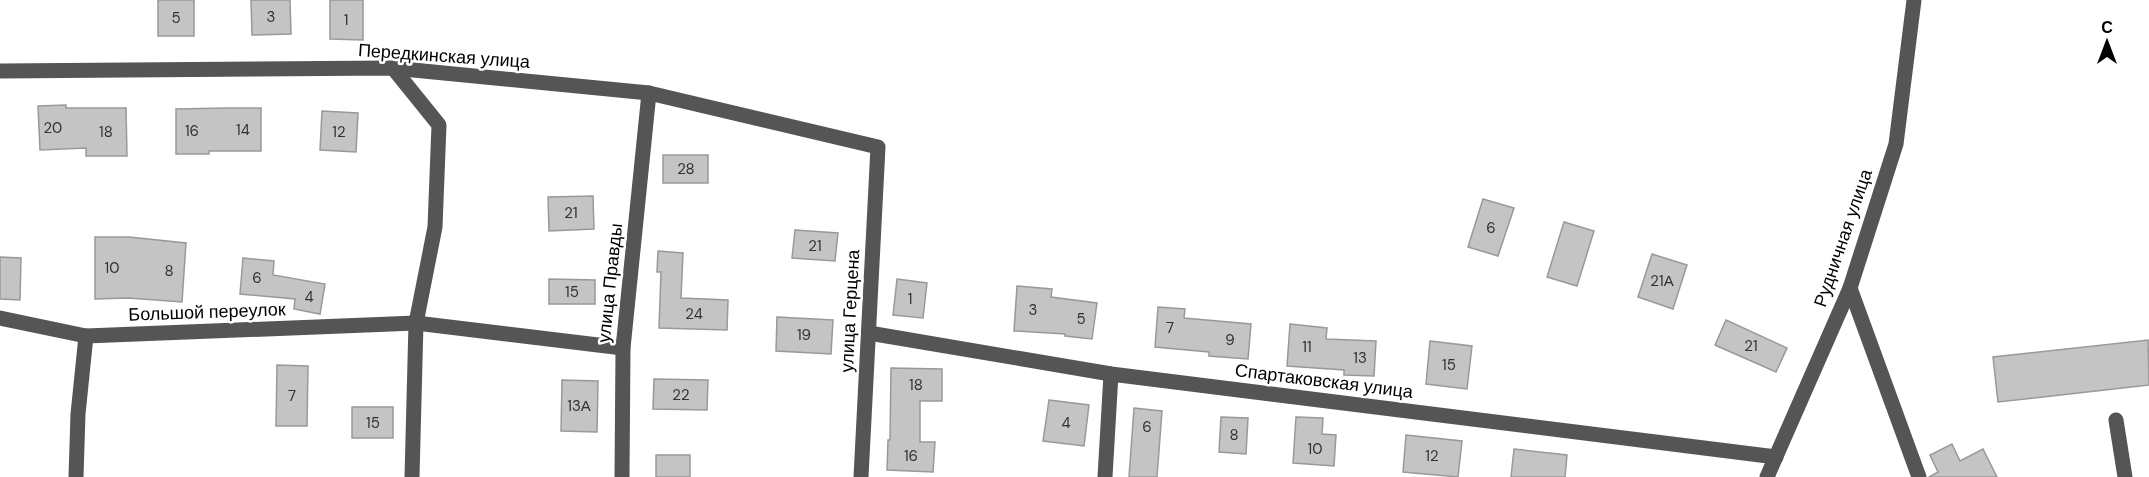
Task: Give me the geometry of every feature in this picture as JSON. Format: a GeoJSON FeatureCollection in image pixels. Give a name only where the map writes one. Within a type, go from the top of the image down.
{"type":"FeatureCollection","features":[{"type":"Feature","properties":{"kind":"street","name":"Рудничная улица"},"geometry":{"type":"LineString","coordinates":[[1767,477],[1850,288],[1896,144],[1914,0]]}},
{"type":"Feature","properties":{"kind":"street"},"geometry":{"type":"LineString","coordinates":[[393,68],[439,125],[435,227],[416,323],[412,477]]}},
{"type":"Feature","properties":{"kind":"street","name":"Передкинская улица"},"geometry":{"type":"LineString","coordinates":[[0,71],[393,68],[649,93],[878,147]]}},
{"type":"Feature","properties":{"kind":"street","name":"улица Правды"},"geometry":{"type":"LineString","coordinates":[[622,477],[623,348],[649,93]]}},
{"type":"Feature","properties":{"kind":"street","name":"улица Герцена"},"geometry":{"type":"LineString","coordinates":[[861,477],[878,147]]}},
{"type":"Feature","properties":{"kind":"street"},"geometry":{"type":"LineString","coordinates":[[1850,288],[1919,477]]}},
{"type":"Feature","properties":{"kind":"street","name":"Большой переулок"},"geometry":{"type":"LineString","coordinates":[[0,318],[86,336],[416,323],[623,348]]}},
{"type":"Feature","properties":{"kind":"street","name":"Спартаковская улица"},"geometry":{"type":"LineString","coordinates":[[868,333],[1111,374],[1776,457]]}},
{"type":"Feature","properties":{"kind":"street"},"geometry":{"type":"LineString","coordinates":[[76,477],[78,414],[86,336]]}},
{"type":"Feature","properties":{"kind":"street"},"geometry":{"type":"LineString","coordinates":[[1105,477],[1111,374]]}},
{"type":"Feature","properties":{"kind":"street"},"geometry":{"type":"LineString","coordinates":[[2116,420],[2126,477]]}},
{"type":"Feature","properties":{"kind":"building"},"geometry":{"type":"Polygon","coordinates":[[[158,0],[194,0],[194,36],[158,36],[158,0]]]}},
{"type":"Feature","properties":{"kind":"building"},"geometry":{"type":"Polygon","coordinates":[[[251,0],[290,0],[291,34],[252,35],[251,0]]]}},
{"type":"Feature","properties":{"kind":"building"},"geometry":{"type":"Polygon","coordinates":[[[330,0],[363,0],[363,40],[330,39],[330,0]]]}},
{"type":"Feature","properties":{"kind":"building"},"geometry":{"type":"Polygon","coordinates":[[[66,105],[66,108],[126,108],[127,156],[86,156],[86,148],[40,150],[38,106],[66,105]]]}},
{"type":"Feature","properties":{"kind":"building"},"geometry":{"type":"Polygon","coordinates":[[[261,108],[261,151],[209,151],[209,154],[176,154],[176,109],[261,108]]]}},
{"type":"Feature","properties":{"kind":"building"},"geometry":{"type":"Polygon","coordinates":[[[322,111],[358,113],[356,152],[320,150],[322,111]]]}},
{"type":"Feature","properties":{"kind":"building"},"geometry":{"type":"Polygon","coordinates":[[[663,155],[708,155],[708,183],[663,183],[663,155]]]}},
{"type":"Feature","properties":{"kind":"building"},"geometry":{"type":"Polygon","coordinates":[[[593,196],[594,229],[549,231],[548,197],[593,196]]]}},
{"type":"Feature","properties":{"kind":"building"},"geometry":{"type":"Polygon","coordinates":[[[1483,199],[1514,208],[1498,256],[1468,247],[1483,199]]]}},
{"type":"Feature","properties":{"kind":"building"},"geometry":{"type":"Polygon","coordinates":[[[1564,222],[1594,231],[1577,286],[1547,277],[1564,222]]]}},
{"type":"Feature","properties":{"kind":"building"},"geometry":{"type":"Polygon","coordinates":[[[795,230],[838,233],[835,261],[792,258],[795,230]]]}},
{"type":"Feature","properties":{"kind":"building"},"geometry":{"type":"Polygon","coordinates":[[[95,237],[129,237],[186,243],[182,302],[128,298],[95,299],[95,237]]]}},
{"type":"Feature","properties":{"kind":"building"},"geometry":{"type":"Polygon","coordinates":[[[658,251],[683,253],[681,298],[728,300],[727,330],[659,328],[661,272],[657,272],[658,251]]]}},
{"type":"Feature","properties":{"kind":"building"},"geometry":{"type":"Polygon","coordinates":[[[1652,254],[1687,265],[1673,309],[1638,297],[1652,254]]]}},
{"type":"Feature","properties":{"kind":"building"},"geometry":{"type":"Polygon","coordinates":[[[0,257],[21,258],[20,300],[0,299],[0,257]]]}},
{"type":"Feature","properties":{"kind":"building"},"geometry":{"type":"Polygon","coordinates":[[[243,258],[274,261],[273,275],[325,284],[320,314],[294,309],[295,299],[240,294],[243,258]]]}},
{"type":"Feature","properties":{"kind":"building"},"geometry":{"type":"Polygon","coordinates":[[[549,279],[595,280],[595,304],[549,304],[549,279]]]}},
{"type":"Feature","properties":{"kind":"building"},"geometry":{"type":"Polygon","coordinates":[[[897,279],[927,283],[923,318],[893,315],[897,279]]]}},
{"type":"Feature","properties":{"kind":"building"},"geometry":{"type":"Polygon","coordinates":[[[1017,286],[1052,289],[1051,297],[1097,303],[1092,339],[1065,336],[1065,334],[1014,331],[1017,286]]]}},
{"type":"Feature","properties":{"kind":"building"},"geometry":{"type":"Polygon","coordinates":[[[1158,307],[1185,309],[1184,318],[1251,324],[1248,359],[1209,356],[1209,352],[1155,347],[1158,307]]]}},
{"type":"Feature","properties":{"kind":"building"},"geometry":{"type":"Polygon","coordinates":[[[777,317],[833,320],[831,354],[776,351],[777,317]]]}},
{"type":"Feature","properties":{"kind":"building"},"geometry":{"type":"Polygon","coordinates":[[[1726,320],[1787,348],[1776,372],[1715,345],[1726,320]]]}},
{"type":"Feature","properties":{"kind":"building"},"geometry":{"type":"Polygon","coordinates":[[[1290,324],[1327,328],[1326,339],[1376,341],[1374,376],[1344,375],[1344,370],[1287,366],[1290,324]]]}},
{"type":"Feature","properties":{"kind":"building"},"geometry":{"type":"Polygon","coordinates":[[[2148,340],[2149,385],[1998,402],[1993,357],[2148,340]]]}},
{"type":"Feature","properties":{"kind":"building"},"geometry":{"type":"Polygon","coordinates":[[[1430,341],[1472,346],[1467,389],[1426,384],[1430,341]]]}},
{"type":"Feature","properties":{"kind":"building"},"geometry":{"type":"Polygon","coordinates":[[[277,365],[308,366],[307,426],[276,426],[277,365]]]}},
{"type":"Feature","properties":{"kind":"building"},"geometry":{"type":"Polygon","coordinates":[[[891,368],[942,369],[942,401],[920,401],[920,442],[935,442],[933,472],[887,470],[888,440],[890,440],[891,368]]]}},
{"type":"Feature","properties":{"kind":"building"},"geometry":{"type":"Polygon","coordinates":[[[654,379],[708,380],[707,410],[653,409],[654,379]]]}},
{"type":"Feature","properties":{"kind":"building"},"geometry":{"type":"Polygon","coordinates":[[[562,380],[598,381],[597,432],[561,431],[562,380]]]}},
{"type":"Feature","properties":{"kind":"building"},"geometry":{"type":"Polygon","coordinates":[[[1049,400],[1089,405],[1084,446],[1043,441],[1049,400]]]}},
{"type":"Feature","properties":{"kind":"building"},"geometry":{"type":"Polygon","coordinates":[[[352,407],[393,407],[393,438],[352,438],[352,407]]]}},
{"type":"Feature","properties":{"kind":"building"},"geometry":{"type":"Polygon","coordinates":[[[1134,408],[1162,411],[1157,477],[1129,477],[1134,408]]]}},
{"type":"Feature","properties":{"kind":"building"},"geometry":{"type":"Polygon","coordinates":[[[1221,417],[1248,418],[1246,454],[1219,452],[1221,417]]]}},
{"type":"Feature","properties":{"kind":"building"},"geometry":{"type":"Polygon","coordinates":[[[1296,417],[1323,418],[1322,434],[1336,435],[1334,466],[1293,463],[1296,417]]]}},
{"type":"Feature","properties":{"kind":"building"},"geometry":{"type":"Polygon","coordinates":[[[1406,435],[1462,441],[1458,477],[1403,472],[1406,435]]]}},
{"type":"Feature","properties":{"kind":"building"},"geometry":{"type":"Polygon","coordinates":[[[1952,444],[1960,461],[1983,449],[1997,477],[1929,477],[1938,472],[1930,455],[1952,444]]]}},
{"type":"Feature","properties":{"kind":"building"},"geometry":{"type":"Polygon","coordinates":[[[1514,449],[1567,455],[1565,477],[1511,477],[1514,449]]]}},
{"type":"Feature","properties":{"kind":"building"},"geometry":{"type":"Polygon","coordinates":[[[656,455],[690,455],[690,477],[656,477],[656,455]]]}}]}
